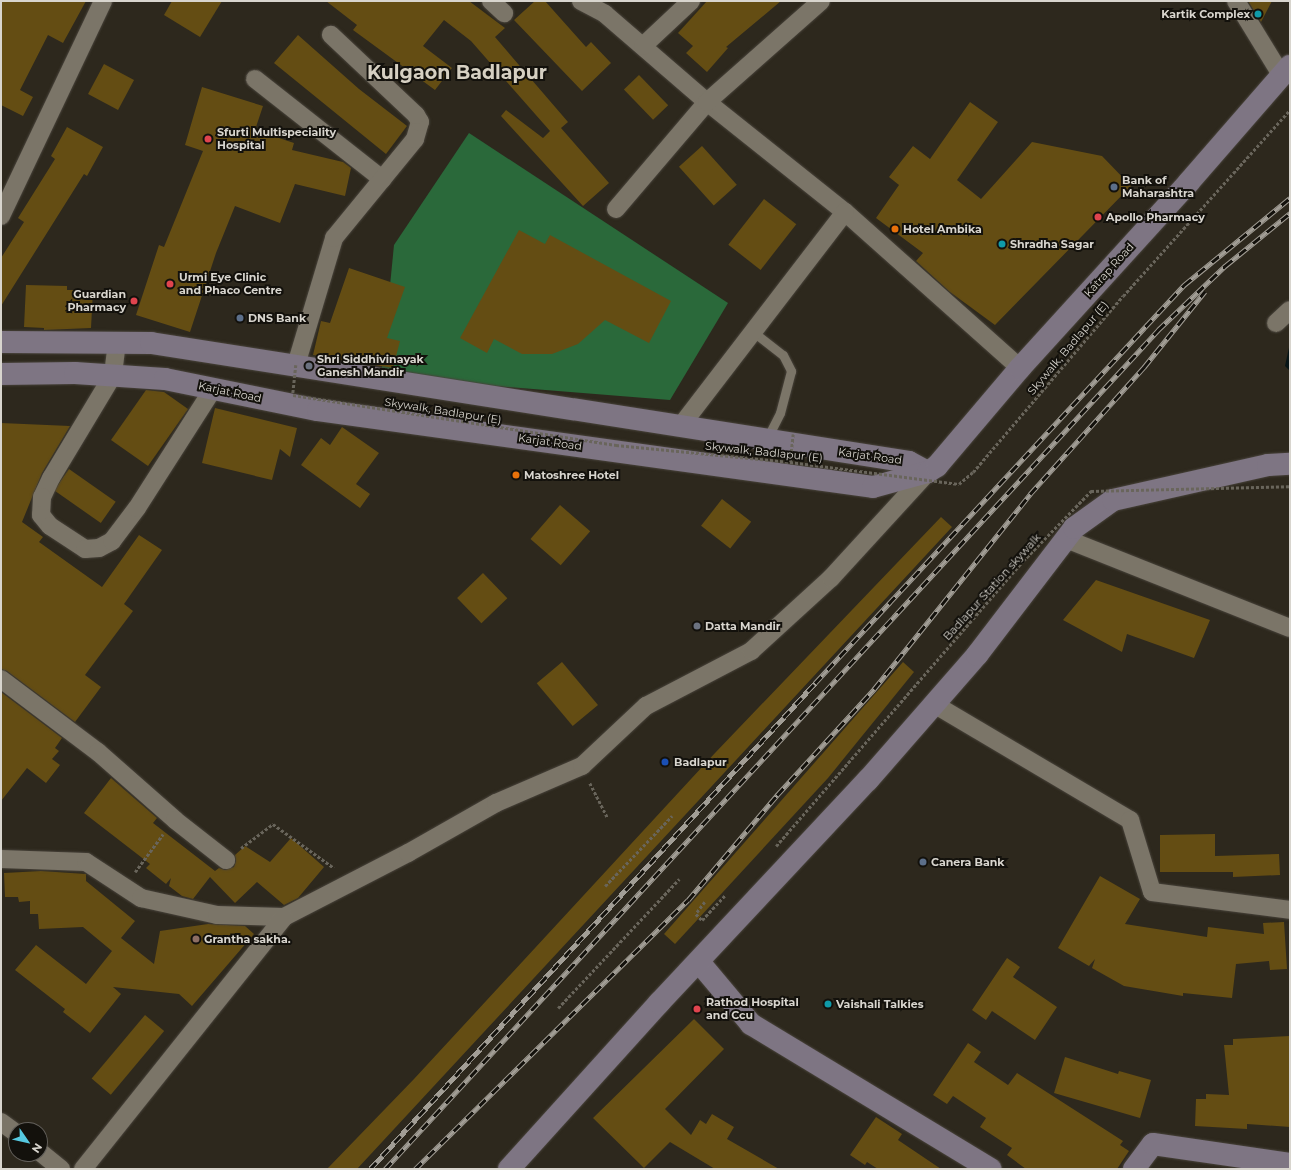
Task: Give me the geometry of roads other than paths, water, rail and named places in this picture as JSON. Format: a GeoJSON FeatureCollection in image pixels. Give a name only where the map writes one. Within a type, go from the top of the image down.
{"type":"FeatureCollection","features":[{"type":"Feature","properties":{"kind":"main road","name":"Katrap Road"},"geometry":{"type":"LineString","coordinates":[[928,472],[937,466],[1020,368],[1286,71]]}},
{"type":"Feature","properties":{"kind":"main road","name":"Karjat Road"},"geometry":{"type":"LineString","coordinates":[[1,342],[152,343],[766,441],[909,462],[928,472]]}},
{"type":"Feature","properties":{"kind":"main road","name":"Karjat Road"},"geometry":{"type":"LineString","coordinates":[[1,374],[113,375],[164,379],[318,410],[873,487],[928,472]]}},
{"type":"Feature","properties":{"kind":"main road"},"geometry":{"type":"LineString","coordinates":[[509,1169],[868,780],[977,655],[1074,528],[1113,500],[1268,465],[1290,464]]}},
{"type":"Feature","properties":{"kind":"main road"},"geometry":{"type":"LineString","coordinates":[[699,962],[752,1024],[990,1169]]}},
{"type":"Feature","properties":{"kind":"main road"},"geometry":{"type":"LineString","coordinates":[[1134,1169],[1144,1153],[1154,1144],[1290,1164]]}},
{"type":"Feature","properties":{"kind":"street"},"geometry":{"type":"LineString","coordinates":[[1,216],[103,1]]}},
{"type":"Feature","properties":{"kind":"street"},"geometry":{"type":"LineString","coordinates":[[581,1],[605,14],[707,102],[845,212],[1020,368]]}},
{"type":"Feature","properties":{"kind":"street"},"geometry":{"type":"LineString","coordinates":[[643,46],[690,1]]}},
{"type":"Feature","properties":{"kind":"street"},"geometry":{"type":"LineString","coordinates":[[616,209],[707,102],[821,1]]}},
{"type":"Feature","properties":{"kind":"street"},"geometry":{"type":"LineString","coordinates":[[1236,1],[1286,71]]}},
{"type":"Feature","properties":{"kind":"street"},"geometry":{"type":"LineString","coordinates":[[296,365],[334,238],[415,139],[420,122],[416,115],[331,35]]}},
{"type":"Feature","properties":{"kind":"street"},"geometry":{"type":"LineString","coordinates":[[255,79],[382,179]]}},
{"type":"Feature","properties":{"kind":"street"},"geometry":{"type":"LineString","coordinates":[[680,427],[752,331],[845,212]]}},
{"type":"Feature","properties":{"kind":"street"},"geometry":{"type":"LineString","coordinates":[[1276,322],[1290,310]]}},
{"type":"Feature","properties":{"kind":"street"},"geometry":{"type":"LineString","coordinates":[[116,342],[113,375],[51,478],[42,497],[41,515],[50,526],[85,549],[99,548],[112,541],[137,508],[213,389]]}},
{"type":"Feature","properties":{"kind":"street"},"geometry":{"type":"LineString","coordinates":[[83,1169],[284,917],[408,853],[496,803],[582,766],[646,706],[751,651],[831,578],[928,472]]}},
{"type":"Feature","properties":{"kind":"street"},"geometry":{"type":"LineString","coordinates":[[1066,539],[1290,628]]}},
{"type":"Feature","properties":{"kind":"street"},"geometry":{"type":"LineString","coordinates":[[1,679],[98,752],[175,820],[226,860]]}},
{"type":"Feature","properties":{"kind":"street"},"geometry":{"type":"LineString","coordinates":[[934,704],[1130,820],[1152,892],[1290,910]]}},
{"type":"Feature","properties":{"kind":"street"},"geometry":{"type":"LineString","coordinates":[[1,859],[86,862],[141,898],[217,915],[284,917]]}},
{"type":"Feature","properties":{"kind":"street"},"geometry":{"type":"LineString","coordinates":[[48,1158],[61,1169]]}},
{"type":"Feature","properties":{"kind":"lane"},"geometry":{"type":"LineString","coordinates":[[752,331],[783,355],[792,371],[780,413],[766,441]]}},
{"type":"Feature","properties":{"kind":"railway"},"geometry":{"type":"LineString","coordinates":[[370,1169],[815,683],[1184,285],[1290,198]]}},
{"type":"Feature","properties":{"kind":"railway"},"geometry":{"type":"LineString","coordinates":[[385,1169],[1158,330],[1225,266],[1290,213]]}},
{"type":"Feature","properties":{"kind":"railway"},"geometry":{"type":"LineString","coordinates":[[415,1169],[688,900],[777,795],[874,689],[1030,494],[1144,367],[1205,291]]}},
{"type":"Feature","properties":{"kind":"place","name":"Kartik Complex"},"geometry":{"type":"Point","coordinates":[1258,14]}},
{"type":"Feature","properties":{"kind":"place","name":"Sfurti Multispeciality Hospital"},"geometry":{"type":"Point","coordinates":[208,139]}},
{"type":"Feature","properties":{"kind":"place","name":"Bank of Maharashtra"},"geometry":{"type":"Point","coordinates":[1114,187]}},
{"type":"Feature","properties":{"kind":"place","name":"Apollo Pharmacy"},"geometry":{"type":"Point","coordinates":[1098,217]}},
{"type":"Feature","properties":{"kind":"place","name":"Hotel Ambika"},"geometry":{"type":"Point","coordinates":[895,229]}},
{"type":"Feature","properties":{"kind":"place","name":"Shradha Sagar"},"geometry":{"type":"Point","coordinates":[1002,244]}},
{"type":"Feature","properties":{"kind":"place","name":"Urmi Eye Clinic and Phaco Centre"},"geometry":{"type":"Point","coordinates":[170,284]}},
{"type":"Feature","properties":{"kind":"place","name":"Guardian Pharmacy"},"geometry":{"type":"Point","coordinates":[134,301]}},
{"type":"Feature","properties":{"kind":"place","name":"DNS Bank"},"geometry":{"type":"Point","coordinates":[240,318]}},
{"type":"Feature","properties":{"kind":"place","name":"Shri Siddhivinayak Ganesh Mandir"},"geometry":{"type":"Point","coordinates":[309,366]}},
{"type":"Feature","properties":{"kind":"place","name":"Matoshree Hotel"},"geometry":{"type":"Point","coordinates":[516,475]}},
{"type":"Feature","properties":{"kind":"place","name":"Datta Mandir"},"geometry":{"type":"Point","coordinates":[697,626]}},
{"type":"Feature","properties":{"kind":"place","name":"Badlapur"},"geometry":{"type":"Point","coordinates":[665,762]}},
{"type":"Feature","properties":{"kind":"place","name":"Canera Bank"},"geometry":{"type":"Point","coordinates":[923,862]}},
{"type":"Feature","properties":{"kind":"place","name":"Grantha sakha."},"geometry":{"type":"Point","coordinates":[196,939]}},
{"type":"Feature","properties":{"kind":"place","name":"Vaishali Talkies"},"geometry":{"type":"Point","coordinates":[828,1004]}},
{"type":"Feature","properties":{"kind":"place","name":"Rathod Hospital and Ccu"},"geometry":{"type":"Point","coordinates":[697,1009]}},
{"type":"Feature","properties":{"kind":"district","name":"Kulgaon Badlapur"},"geometry":{"type":"Point","coordinates":[457,73]}}]}
